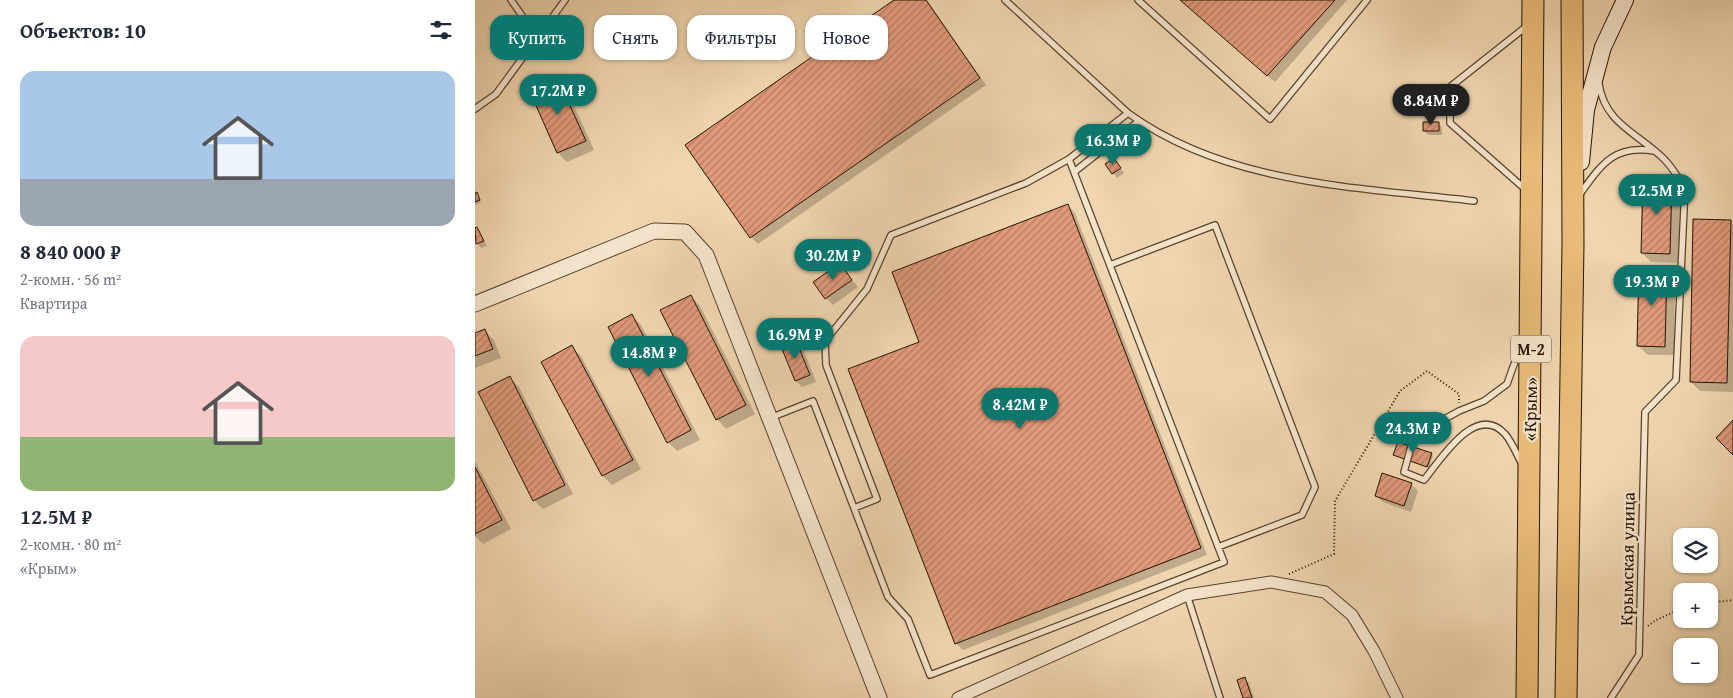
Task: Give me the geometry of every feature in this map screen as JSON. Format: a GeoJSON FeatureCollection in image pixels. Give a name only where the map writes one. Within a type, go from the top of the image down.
{"type":"FeatureCollection","features":[{"type":"Feature","properties":{"kind":"highway","name":"«Крым»"},"geometry":{"type":"LineString","coordinates":[[1527,698],[1533,0]]}},
{"type":"Feature","properties":{"kind":"highway","name":"М-2"},"geometry":{"type":"LineString","coordinates":[[1566,698],[1573,244],[1571,0]]}},
{"type":"Feature","properties":{"kind":"main road"},"geometry":{"type":"LineString","coordinates":[[1573,244],[1586,110],[1603,47],[1625,0]]}},
{"type":"Feature","properties":{"kind":"street"},"geometry":{"type":"LineString","coordinates":[[475,304],[654,231],[685,232],[706,255],[879,698]]}},
{"type":"Feature","properties":{"kind":"street"},"geometry":{"type":"LineString","coordinates":[[958,698],[1187,595],[1271,582],[1325,592],[1352,615],[1374,651],[1397,698]]}},
{"type":"Feature","properties":{"kind":"lane"},"geometry":{"type":"LineString","coordinates":[[511,0],[522,15]]}},
{"type":"Feature","properties":{"kind":"lane"},"geometry":{"type":"LineString","coordinates":[[554,15],[565,0]]}},
{"type":"Feature","properties":{"kind":"lane"},"geometry":{"type":"LineString","coordinates":[[1005,0],[1128,113],[1139,121],[1208,155],[1283,177],[1474,201]]}},
{"type":"Feature","properties":{"kind":"lane"},"geometry":{"type":"LineString","coordinates":[[1138,0],[1270,119],[1367,0]]}},
{"type":"Feature","properties":{"kind":"lane"},"geometry":{"type":"LineString","coordinates":[[1450,98],[1450,87],[1532,21]]}},
{"type":"Feature","properties":{"kind":"lane"},"geometry":{"type":"LineString","coordinates":[[475,109],[496,94],[520,60]]}},
{"type":"Feature","properties":{"kind":"lane"},"geometry":{"type":"LineString","coordinates":[[1597,70],[1601,96],[1605,107],[1617,121],[1655,152]]}},
{"type":"Feature","properties":{"kind":"lane"},"geometry":{"type":"LineString","coordinates":[[1450,110],[1450,123],[1532,194]]}},
{"type":"Feature","properties":{"kind":"lane"},"geometry":{"type":"LineString","coordinates":[[854,508],[877,498],[826,365],[825,341],[867,289],[891,235],[1026,183],[1069,159],[1128,113]]}},
{"type":"Feature","properties":{"kind":"lane"},"geometry":{"type":"LineString","coordinates":[[1075,172],[1139,121]]}},
{"type":"Feature","properties":{"kind":"lane"},"geometry":{"type":"LineString","coordinates":[[1577,198],[1596,172],[1611,157],[1635,148],[1655,152]]}},
{"type":"Feature","properties":{"kind":"lane","name":"Крымская улица"},"geometry":{"type":"LineString","coordinates":[[1611,698],[1639,655],[1645,412],[1676,380],[1685,187],[1663,158],[1655,152]]}},
{"type":"Feature","properties":{"kind":"lane"},"geometry":{"type":"LineString","coordinates":[[770,418],[813,401],[888,597],[908,619],[930,675],[1224,562],[1069,159]]}},
{"type":"Feature","properties":{"kind":"lane"},"geometry":{"type":"LineString","coordinates":[[1110,265],[1215,225],[1315,486],[1302,515],[1218,547]]}},
{"type":"Feature","properties":{"kind":"lane"},"geometry":{"type":"LineString","coordinates":[[1529,478],[1505,434],[1494,425],[1478,424],[1464,433],[1424,480],[1404,472],[1414,436],[1459,411],[1484,401],[1507,384],[1531,317]]}},
{"type":"Feature","properties":{"kind":"lane"},"geometry":{"type":"LineString","coordinates":[[1187,595],[1220,698]]}},
{"type":"Feature","properties":{"kind":"path"},"geometry":{"type":"LineString","coordinates":[[1271,582],[1334,554],[1335,501],[1400,391],[1427,371],[1459,394],[1459,411]]}},
{"type":"Feature","properties":{"kind":"path"},"geometry":{"type":"LineString","coordinates":[[1718,602],[1733,600]]}},
{"type":"Feature","properties":{"kind":"path"},"geometry":{"type":"LineString","coordinates":[[1641,632],[1656,620],[1673,613]]}},
{"type":"Feature","properties":{"kind":"building"},"geometry":{"type":"Polygon","coordinates":[[[894,0],[926,0],[980,78],[750,238],[685,145],[808,60],[888,60],[888,15],[872,15],[894,0]]]}},
{"type":"Feature","properties":{"kind":"building"},"geometry":{"type":"Polygon","coordinates":[[[1180,0],[1335,0],[1267,76],[1180,0]]]}},
{"type":"Feature","properties":{"kind":"building"},"geometry":{"type":"Polygon","coordinates":[[[558,79],[586,141],[557,153],[530,92],[558,79]]]}},
{"type":"Feature","properties":{"kind":"building"},"geometry":{"type":"Polygon","coordinates":[[[1421,98],[1457,98],[1457,110],[1421,110],[1421,98]]]}},
{"type":"Feature","properties":{"kind":"building"},"geometry":{"type":"Polygon","coordinates":[[[1423,122],[1439,122],[1439,131],[1423,131],[1423,122]]]}},
{"type":"Feature","properties":{"kind":"building"},"geometry":{"type":"Polygon","coordinates":[[[1114,158],[1121,168],[1112,174],[1105,164],[1114,158]]]}},
{"type":"Feature","properties":{"kind":"building"},"geometry":{"type":"Polygon","coordinates":[[[1643,179],[1672,179],[1670,254],[1641,253],[1643,179]]]}},
{"type":"Feature","properties":{"kind":"building"},"geometry":{"type":"Polygon","coordinates":[[[477,192],[480,200],[475,202],[475,193],[477,192]]]}},
{"type":"Feature","properties":{"kind":"building"},"geometry":{"type":"Polygon","coordinates":[[[1068,204],[1201,548],[955,644],[848,369],[919,342],[892,272],[1068,204]]]}},
{"type":"Feature","properties":{"kind":"building"},"geometry":{"type":"Polygon","coordinates":[[[1693,219],[1731,220],[1727,383],[1690,382],[1693,219]]]}},
{"type":"Feature","properties":{"kind":"building"},"geometry":{"type":"Polygon","coordinates":[[[477,227],[484,241],[476,244],[475,228],[477,227]]]}},
{"type":"Feature","properties":{"kind":"building"},"geometry":{"type":"Polygon","coordinates":[[[840,263],[852,280],[825,299],[813,282],[840,263]]]}},
{"type":"Feature","properties":{"kind":"building"},"geometry":{"type":"Polygon","coordinates":[[[1639,267],[1667,268],[1665,347],[1637,346],[1639,267]]]}},
{"type":"Feature","properties":{"kind":"building"},"geometry":{"type":"Polygon","coordinates":[[[691,295],[746,405],[716,420],[660,310],[691,295]]]}},
{"type":"Feature","properties":{"kind":"building"},"geometry":{"type":"Polygon","coordinates":[[[632,314],[691,430],[667,443],[608,327],[632,314]]]}},
{"type":"Feature","properties":{"kind":"building"},"geometry":{"type":"Polygon","coordinates":[[[485,329],[493,349],[475,356],[475,333],[485,329]]]}},
{"type":"Feature","properties":{"kind":"building"},"geometry":{"type":"Polygon","coordinates":[[[795,338],[810,375],[795,381],[780,344],[795,338]]]}},
{"type":"Feature","properties":{"kind":"building"},"geometry":{"type":"Polygon","coordinates":[[[572,345],[633,460],[602,476],[541,362],[572,345]]]}},
{"type":"Feature","properties":{"kind":"building"},"geometry":{"type":"Polygon","coordinates":[[[510,376],[565,485],[533,501],[478,392],[510,376]]]}},
{"type":"Feature","properties":{"kind":"building"},"geometry":{"type":"Polygon","coordinates":[[[1733,420],[1733,455],[1716,438],[1733,420]]]}},
{"type":"Feature","properties":{"kind":"building"},"geometry":{"type":"Polygon","coordinates":[[[1398,442],[1432,453],[1427,467],[1393,455],[1398,442]]]}},
{"type":"Feature","properties":{"kind":"building"},"geometry":{"type":"Polygon","coordinates":[[[475,467],[502,520],[475,534],[475,467]]]}},
{"type":"Feature","properties":{"kind":"building"},"geometry":{"type":"Polygon","coordinates":[[[1382,473],[1412,483],[1404,506],[1375,496],[1382,473]]]}},
{"type":"Feature","properties":{"kind":"building"},"geometry":{"type":"Polygon","coordinates":[[[1245,677],[1252,698],[1243,698],[1237,680],[1245,677]]]}}]}
